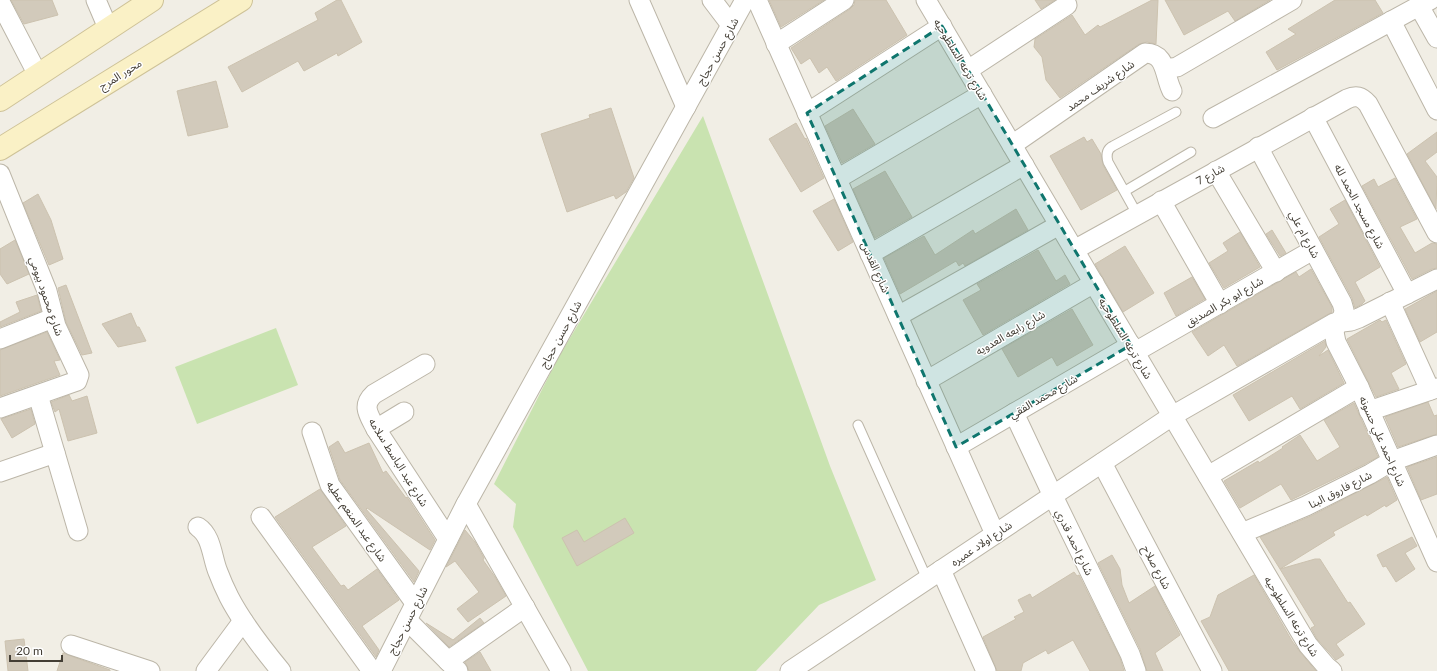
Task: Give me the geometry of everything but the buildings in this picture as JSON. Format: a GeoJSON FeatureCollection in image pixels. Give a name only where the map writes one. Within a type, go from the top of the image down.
{"type":"FeatureCollection","features":[{"type":"Feature","properties":{"kind":"main road"},"geometry":{"type":"LineString","coordinates":[[0,100],[152,0]]}},
{"type":"Feature","properties":{"kind":"main road","name":"محور المرج"},"geometry":{"type":"LineString","coordinates":[[0,148],[241,0]]}},
{"type":"Feature","properties":{"kind":"street"},"geometry":{"type":"LineString","coordinates":[[96,0],[108,28]]}},
{"type":"Feature","properties":{"kind":"street"},"geometry":{"type":"LineString","coordinates":[[639,0],[686,107]]}},
{"type":"Feature","properties":{"kind":"street"},"geometry":{"type":"LineString","coordinates":[[712,0],[731,25]]}},
{"type":"Feature","properties":{"kind":"street","name":"شارع حسن حجاج"},"geometry":{"type":"LineString","coordinates":[[381,671],[466,504],[745,0]]}},
{"type":"Feature","properties":{"kind":"street","name":"شارع القدس"},"geometry":{"type":"LineString","coordinates":[[757,0],[995,534]]}},
{"type":"Feature","properties":{"kind":"street"},"geometry":{"type":"LineString","coordinates":[[776,44],[844,0]]}},
{"type":"Feature","properties":{"kind":"street"},"geometry":{"type":"LineString","coordinates":[[1165,69],[1177,67],[1292,0]]}},
{"type":"Feature","properties":{"kind":"street"},"geometry":{"type":"LineString","coordinates":[[0,2],[38,75]]}},
{"type":"Feature","properties":{"kind":"street","name":"شارع ترعه السلطوحيه"},"geometry":{"type":"LineString","coordinates":[[932,2],[942,26],[1308,645],[1332,671]]}},
{"type":"Feature","properties":{"kind":"street"},"geometry":{"type":"LineString","coordinates":[[1213,118],[1425,3],[1437,38]]}},
{"type":"Feature","properties":{"kind":"street"},"geometry":{"type":"LineString","coordinates":[[968,70],[1067,6]]}},
{"type":"Feature","properties":{"kind":"street"},"geometry":{"type":"LineString","coordinates":[[1391,21],[1437,110]]}},
{"type":"Feature","properties":{"kind":"street"},"geometry":{"type":"LineString","coordinates":[[807,113],[942,26]]}},
{"type":"Feature","properties":{"kind":"street","name":"شارع شريف محمد"},"geometry":{"type":"LineString","coordinates":[[1012,145],[1145,54],[1152,53],[1160,59],[1165,69],[1168,84],[1172,91]]}},
{"type":"Feature","properties":{"kind":"street"},"geometry":{"type":"LineString","coordinates":[[837,179],[982,94]]}},
{"type":"Feature","properties":{"kind":"street","name":"شارع 7"},"geometry":{"type":"LineString","coordinates":[[1074,250],[1258,147],[1354,96],[1363,98],[1368,104],[1437,233]]}},
{"type":"Feature","properties":{"kind":"street","name":"شارع مسجد الحمد لله"},"geometry":{"type":"LineString","coordinates":[[1313,117],[1407,294]]}},
{"type":"Feature","properties":{"kind":"street","name":"شارع ام علي"},"geometry":{"type":"LineString","coordinates":[[1258,147],[1342,303],[1344,310],[1340,322]]}},
{"type":"Feature","properties":{"kind":"street"},"geometry":{"type":"LineString","coordinates":[[870,254],[1024,166]]}},
{"type":"Feature","properties":{"kind":"street"},"geometry":{"type":"LineString","coordinates":[[1216,171],[1276,272]]}},
{"type":"Feature","properties":{"kind":"street","name":"شارع محمود بيومي"},"geometry":{"type":"LineString","coordinates":[[0,174],[47,291],[53,318],[79,374],[79,378],[74,382],[38,395]]}},
{"type":"Feature","properties":{"kind":"street"},"geometry":{"type":"LineString","coordinates":[[1161,201],[1220,304]]}},
{"type":"Feature","properties":{"kind":"street"},"geometry":{"type":"LineString","coordinates":[[898,316],[1059,225]]}},
{"type":"Feature","properties":{"kind":"street","name":"شارع ابو بكر الصديق"},"geometry":{"type":"LineString","coordinates":[[1133,349],[1220,304],[1314,250]]}},
{"type":"Feature","properties":{"kind":"street"},"geometry":{"type":"LineString","coordinates":[[1172,416],[1334,323],[1351,321],[1359,318],[1437,279]]}},
{"type":"Feature","properties":{"kind":"street","name":"شارع رابعه العدويه"},"geometry":{"type":"LineString","coordinates":[[926,380],[1094,283]]}},
{"type":"Feature","properties":{"kind":"street"},"geometry":{"type":"LineString","coordinates":[[1369,411],[1434,389],[1390,302]]}},
{"type":"Feature","properties":{"kind":"street"},"geometry":{"type":"LineString","coordinates":[[0,339],[53,318]]}},
{"type":"Feature","properties":{"kind":"street","name":"شارع احمد علي حسونه"},"geometry":{"type":"LineString","coordinates":[[1340,322],[1336,326],[1334,337],[1359,387],[1392,461],[1430,526],[1437,562]]}},
{"type":"Feature","properties":{"kind":"street","name":"شارع محمد الفقي"},"geometry":{"type":"LineString","coordinates":[[956,447],[1014,413],[1133,349]]}},
{"type":"Feature","properties":{"kind":"street","name":"شارع عبد الباسط سلامه"},"geometry":{"type":"LineString","coordinates":[[425,364],[374,394],[369,399],[367,413],[448,539]]}},
{"type":"Feature","properties":{"kind":"street"},"geometry":{"type":"LineString","coordinates":[[1208,476],[1359,387]]}},
{"type":"Feature","properties":{"kind":"street"},"geometry":{"type":"LineString","coordinates":[[0,408],[38,395],[78,531]]}},
{"type":"Feature","properties":{"kind":"street"},"geometry":{"type":"LineString","coordinates":[[376,429],[404,412]]}},
{"type":"Feature","properties":{"kind":"street","name":"شارع احمد قدري"},"geometry":{"type":"LineString","coordinates":[[1014,413],[1052,496],[1130,654],[1136,671]]}},
{"type":"Feature","properties":{"kind":"street","name":"شارع اولاد عميره"},"geometry":{"type":"LineString","coordinates":[[790,671],[808,666],[934,575],[1172,416]]}},
{"type":"Feature","properties":{"kind":"street","name":"شارع عبد المنعم عطيه"},"geometry":{"type":"LineString","coordinates":[[312,432],[330,484],[411,611],[453,666]]}},
{"type":"Feature","properties":{"kind":"street","name":"شارع فاروق البنا"},"geometry":{"type":"LineString","coordinates":[[1242,533],[1306,506],[1370,474],[1392,461],[1437,445]]}},
{"type":"Feature","properties":{"kind":"street"},"geometry":{"type":"LineString","coordinates":[[0,472],[55,453]]}},
{"type":"Feature","properties":{"kind":"street","name":"شارع صلاح"},"geometry":{"type":"LineString","coordinates":[[1102,463],[1212,671]]}},
{"type":"Feature","properties":{"kind":"street"},"geometry":{"type":"LineString","coordinates":[[466,504],[561,671]]}},
{"type":"Feature","properties":{"kind":"street"},"geometry":{"type":"LineString","coordinates":[[261,517],[372,671]]}},
{"type":"Feature","properties":{"kind":"street"},"geometry":{"type":"LineString","coordinates":[[198,527],[206,535],[216,568],[229,597],[243,621],[280,671]]}},
{"type":"Feature","properties":{"kind":"street"},"geometry":{"type":"LineString","coordinates":[[934,575],[986,671]]}},
{"type":"Feature","properties":{"kind":"street"},"geometry":{"type":"LineString","coordinates":[[453,666],[525,607]]}},
{"type":"Feature","properties":{"kind":"street"},"geometry":{"type":"LineString","coordinates":[[206,671],[243,621]]}},
{"type":"Feature","properties":{"kind":"street"},"geometry":{"type":"LineString","coordinates":[[71,645],[150,671]]}},
{"type":"Feature","properties":{"kind":"lane"},"geometry":{"type":"LineString","coordinates":[[1137,214],[1107,158],[1107,154],[1110,148],[1176,112]]}},
{"type":"Feature","properties":{"kind":"lane"},"geometry":{"type":"LineString","coordinates":[[1125,192],[1191,152]]}},
{"type":"Feature","properties":{"kind":"lane"},"geometry":{"type":"LineString","coordinates":[[858,425],[934,575]]}},
{"type":"Feature","properties":{"kind":"highlighted area"},"geometry":{"type":"Polygon","coordinates":[[[942,26],[1131,345],[956,447],[807,113],[942,26]]]}},
{"type":"Feature","properties":{"kind":"green space"},"geometry":{"type":"Polygon","coordinates":[[[703,116],[830,466],[876,580],[819,605],[756,671],[588,671],[513,527],[516,504],[494,484],[558,358],[703,116]]]}},
{"type":"Feature","properties":{"kind":"green space"},"geometry":{"type":"Polygon","coordinates":[[[276,328],[298,385],[197,424],[175,367],[276,328]]]}}]}
